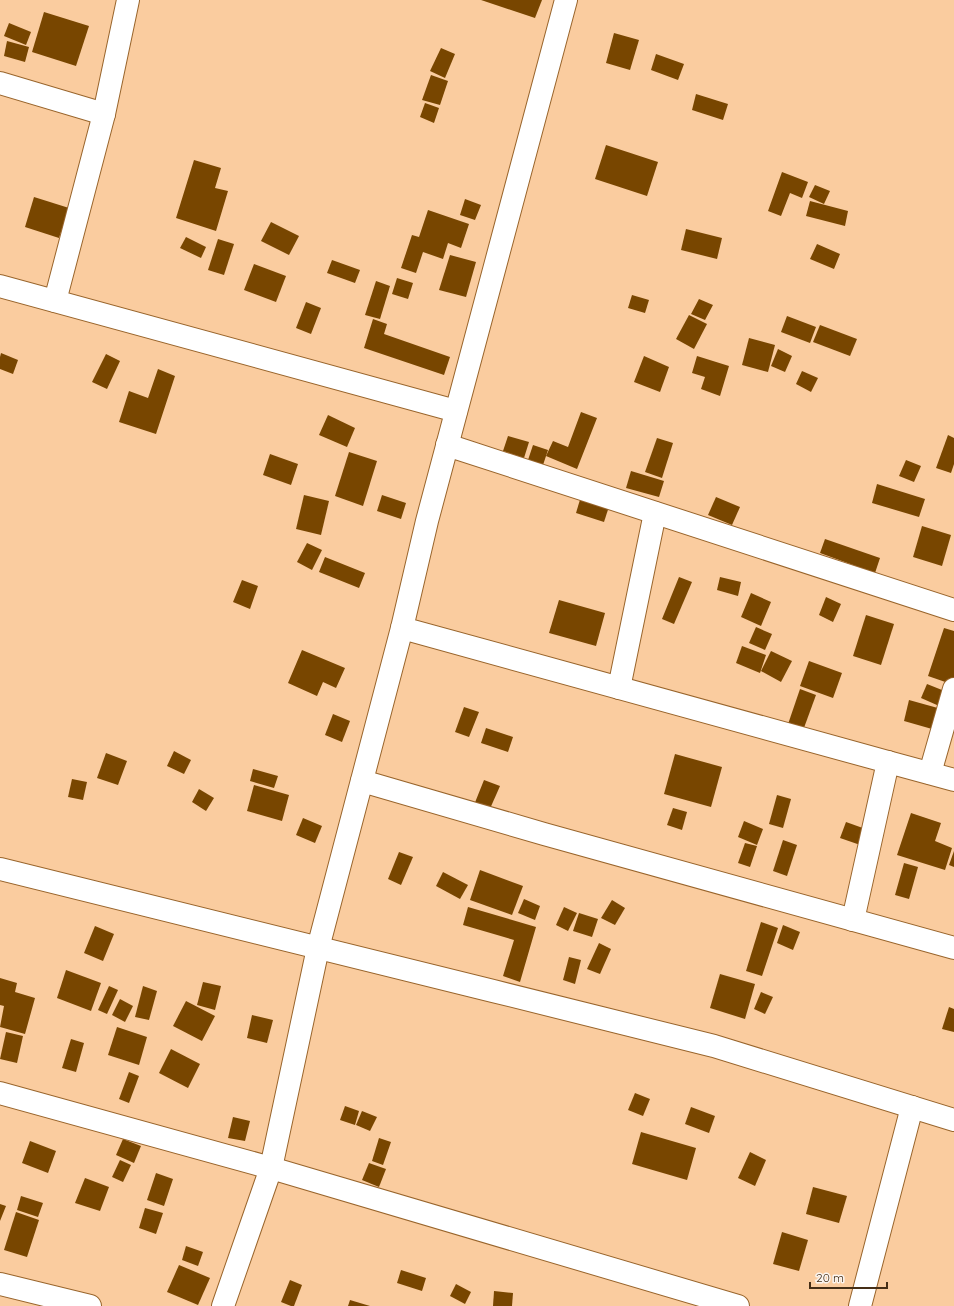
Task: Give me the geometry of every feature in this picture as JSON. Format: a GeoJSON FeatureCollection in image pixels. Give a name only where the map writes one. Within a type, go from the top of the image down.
{"type":"FeatureCollection","features":[{"type":"Feature","properties":{"kind":"street"},"geometry":{"type":"LineString","coordinates":[[55,301],[104,114],[128,0]]}},
{"type":"Feature","properties":{"kind":"street"},"geometry":{"type":"LineString","coordinates":[[223,1306],[271,1168],[318,948],[402,628],[426,521],[566,0]]}},
{"type":"Feature","properties":{"kind":"street"},"geometry":{"type":"LineString","coordinates":[[0,83],[104,114]]}},
{"type":"Feature","properties":{"kind":"street"},"geometry":{"type":"LineString","coordinates":[[0,286],[456,411]]}},
{"type":"Feature","properties":{"kind":"street"},"geometry":{"type":"LineString","coordinates":[[447,445],[954,610]]}},
{"type":"Feature","properties":{"kind":"street"},"geometry":{"type":"LineString","coordinates":[[619,688],[655,513]]}},
{"type":"Feature","properties":{"kind":"street"},"geometry":{"type":"LineString","coordinates":[[402,628],[954,780]]}},
{"type":"Feature","properties":{"kind":"street"},"geometry":{"type":"LineString","coordinates":[[930,773],[954,689]]}},
{"type":"Feature","properties":{"kind":"street"},"geometry":{"type":"LineString","coordinates":[[853,920],[888,762]]}},
{"type":"Feature","properties":{"kind":"street"},"geometry":{"type":"LineString","coordinates":[[362,781],[544,834],[954,948]]}},
{"type":"Feature","properties":{"kind":"street"},"geometry":{"type":"LineString","coordinates":[[0,869],[714,1046],[954,1120]]}},
{"type":"Feature","properties":{"kind":"street"},"geometry":{"type":"LineString","coordinates":[[0,1093],[271,1168],[738,1306]]}},
{"type":"Feature","properties":{"kind":"street"},"geometry":{"type":"LineString","coordinates":[[860,1306],[912,1107]]}},
{"type":"Feature","properties":{"kind":"street"},"geometry":{"type":"LineString","coordinates":[[0,1284],[90,1306]]}},
{"type":"Feature","properties":{"kind":"building"},"geometry":{"type":"Polygon","coordinates":[[[481,0],[542,0],[535,18],[481,0]]]}},
{"type":"Feature","properties":{"kind":"building"},"geometry":{"type":"Polygon","coordinates":[[[44,12],[89,26],[76,66],[32,52],[44,12]]]}},
{"type":"Feature","properties":{"kind":"building"},"geometry":{"type":"Polygon","coordinates":[[[9,23],[31,32],[26,45],[4,36],[9,23]]]}},
{"type":"Feature","properties":{"kind":"building"},"geometry":{"type":"Polygon","coordinates":[[[614,33],[639,40],[630,70],[606,63],[614,33]]]}},
{"type":"Feature","properties":{"kind":"building"},"geometry":{"type":"Polygon","coordinates":[[[7,41],[29,47],[25,62],[4,56],[7,41]]]}},
{"type":"Feature","properties":{"kind":"building"},"geometry":{"type":"Polygon","coordinates":[[[441,48],[455,54],[445,78],[430,71],[441,48]]]}},
{"type":"Feature","properties":{"kind":"building"},"geometry":{"type":"Polygon","coordinates":[[[656,54],[684,64],[678,80],[651,70],[656,54]]]}},
{"type":"Feature","properties":{"kind":"building"},"geometry":{"type":"Polygon","coordinates":[[[431,75],[448,81],[440,105],[422,100],[431,75]]]}},
{"type":"Feature","properties":{"kind":"building"},"geometry":{"type":"Polygon","coordinates":[[[696,94],[728,104],[723,120],[692,110],[696,94]]]}},
{"type":"Feature","properties":{"kind":"building"},"geometry":{"type":"Polygon","coordinates":[[[425,103],[439,108],[434,123],[420,117],[425,103]]]}},
{"type":"Feature","properties":{"kind":"building"},"geometry":{"type":"Polygon","coordinates":[[[606,145],[658,162],[647,196],[595,179],[606,145]]]}},
{"type":"Feature","properties":{"kind":"building"},"geometry":{"type":"Polygon","coordinates":[[[194,160],[221,168],[215,188],[228,191],[216,231],[176,218],[194,160]]]}},
{"type":"Feature","properties":{"kind":"building"},"geometry":{"type":"Polygon","coordinates":[[[782,172],[808,182],[802,198],[790,193],[781,216],[768,211],[782,172]]]}},
{"type":"Feature","properties":{"kind":"building"},"geometry":{"type":"Polygon","coordinates":[[[815,185],[830,191],[824,204],[809,197],[815,185]]]}},
{"type":"Feature","properties":{"kind":"building"},"geometry":{"type":"Polygon","coordinates":[[[34,197],[69,208],[59,238],[25,227],[34,197]]]}},
{"type":"Feature","properties":{"kind":"building"},"geometry":{"type":"Polygon","coordinates":[[[465,199],[481,205],[475,220],[460,215],[465,199]]]}},
{"type":"Feature","properties":{"kind":"building"},"geometry":{"type":"Polygon","coordinates":[[[810,201],[848,211],[845,226],[806,216],[810,201]]]}},
{"type":"Feature","properties":{"kind":"building"},"geometry":{"type":"Polygon","coordinates":[[[428,210],[469,224],[461,248],[448,243],[443,259],[423,252],[416,273],[401,268],[412,235],[419,237],[428,210]]]}},
{"type":"Feature","properties":{"kind":"building"},"geometry":{"type":"Polygon","coordinates":[[[271,222],[299,236],[289,255],[261,241],[271,222]]]}},
{"type":"Feature","properties":{"kind":"building"},"geometry":{"type":"Polygon","coordinates":[[[686,229],[722,238],[717,259],[681,250],[686,229]]]}},
{"type":"Feature","properties":{"kind":"building"},"geometry":{"type":"Polygon","coordinates":[[[186,237],[206,247],[201,258],[180,248],[186,237]]]}},
{"type":"Feature","properties":{"kind":"building"},"geometry":{"type":"Polygon","coordinates":[[[218,239],[234,244],[224,275],[208,270],[218,239]]]}},
{"type":"Feature","properties":{"kind":"building"},"geometry":{"type":"Polygon","coordinates":[[[817,244],[840,254],[834,269],[810,259],[817,244]]]}},
{"type":"Feature","properties":{"kind":"building"},"geometry":{"type":"Polygon","coordinates":[[[450,255],[476,262],[466,297],[439,290],[450,255]]]}},
{"type":"Feature","properties":{"kind":"building"},"geometry":{"type":"Polygon","coordinates":[[[332,260],[360,270],[355,283],[327,273],[332,260]]]}},
{"type":"Feature","properties":{"kind":"building"},"geometry":{"type":"Polygon","coordinates":[[[254,264],[286,276],[276,302],[244,290],[254,264]]]}},
{"type":"Feature","properties":{"kind":"building"},"geometry":{"type":"Polygon","coordinates":[[[397,278],[413,283],[408,299],[392,294],[397,278]]]}},
{"type":"Feature","properties":{"kind":"building"},"geometry":{"type":"Polygon","coordinates":[[[376,281],[390,286],[380,319],[365,315],[376,281]]]}},
{"type":"Feature","properties":{"kind":"building"},"geometry":{"type":"Polygon","coordinates":[[[632,295],[649,300],[645,313],[628,308],[632,295]]]}},
{"type":"Feature","properties":{"kind":"building"},"geometry":{"type":"Polygon","coordinates":[[[699,299],[713,305],[705,320],[691,314],[699,299]]]}},
{"type":"Feature","properties":{"kind":"building"},"geometry":{"type":"Polygon","coordinates":[[[306,302],[321,308],[311,334],[296,328],[306,302]]]}},
{"type":"Feature","properties":{"kind":"building"},"geometry":{"type":"Polygon","coordinates":[[[689,315],[707,324],[694,349],[676,339],[689,315]]]}},
{"type":"Feature","properties":{"kind":"building"},"geometry":{"type":"Polygon","coordinates":[[[787,316],[816,327],[810,343],[781,332],[787,316]]]}},
{"type":"Feature","properties":{"kind":"building"},"geometry":{"type":"Polygon","coordinates":[[[373,319],[387,324],[384,334],[450,357],[444,375],[364,348],[373,319]]]}},
{"type":"Feature","properties":{"kind":"building"},"geometry":{"type":"Polygon","coordinates":[[[820,325],[857,339],[850,356],[813,342],[820,325]]]}},
{"type":"Feature","properties":{"kind":"building"},"geometry":{"type":"Polygon","coordinates":[[[749,338],[775,345],[768,372],[742,365],[749,338]]]}},
{"type":"Feature","properties":{"kind":"building"},"geometry":{"type":"Polygon","coordinates":[[[778,349],[792,356],[785,372],[771,366],[778,349]]]}},
{"type":"Feature","properties":{"kind":"building"},"geometry":{"type":"Polygon","coordinates":[[[1,353],[18,360],[13,374],[0,369],[1,353]]]}},
{"type":"Feature","properties":{"kind":"building"},"geometry":{"type":"Polygon","coordinates":[[[106,354],[120,361],[107,389],[92,382],[106,354]]]}},
{"type":"Feature","properties":{"kind":"building"},"geometry":{"type":"Polygon","coordinates":[[[644,356],[669,367],[660,392],[634,382],[644,356]]]}},
{"type":"Feature","properties":{"kind":"building"},"geometry":{"type":"Polygon","coordinates":[[[697,356],[729,366],[720,396],[701,389],[705,377],[692,373],[697,356]]]}},
{"type":"Feature","properties":{"kind":"building"},"geometry":{"type":"Polygon","coordinates":[[[158,369],[175,376],[156,434],[119,422],[129,391],[148,398],[158,369]]]}},
{"type":"Feature","properties":{"kind":"building"},"geometry":{"type":"Polygon","coordinates":[[[802,371],[818,378],[811,392],[796,384],[802,371]]]}},
{"type":"Feature","properties":{"kind":"building"},"geometry":{"type":"Polygon","coordinates":[[[581,412],[597,418],[577,469],[546,456],[553,441],[568,447],[581,412]]]}},
{"type":"Feature","properties":{"kind":"building"},"geometry":{"type":"Polygon","coordinates":[[[328,415],[355,428],[347,447],[319,435],[328,415]]]}},
{"type":"Feature","properties":{"kind":"building"},"geometry":{"type":"Polygon","coordinates":[[[948,435],[954,438],[954,464],[951,473],[936,468],[948,435]]]}},
{"type":"Feature","properties":{"kind":"building"},"geometry":{"type":"Polygon","coordinates":[[[508,436],[529,442],[524,458],[503,451],[508,436]]]}},
{"type":"Feature","properties":{"kind":"building"},"geometry":{"type":"Polygon","coordinates":[[[657,438],[673,443],[662,478],[645,472],[657,438]]]}},
{"type":"Feature","properties":{"kind":"building"},"geometry":{"type":"Polygon","coordinates":[[[533,445],[548,450],[543,465],[528,460],[533,445]]]}},
{"type":"Feature","properties":{"kind":"building"},"geometry":{"type":"Polygon","coordinates":[[[349,452],[377,461],[363,506],[335,496],[349,452]]]}},
{"type":"Feature","properties":{"kind":"building"},"geometry":{"type":"Polygon","coordinates":[[[270,454],[298,464],[291,485],[263,475],[270,454]]]}},
{"type":"Feature","properties":{"kind":"building"},"geometry":{"type":"Polygon","coordinates":[[[906,460],[921,466],[914,482],[899,476],[906,460]]]}},
{"type":"Feature","properties":{"kind":"building"},"geometry":{"type":"Polygon","coordinates":[[[631,471],[664,481],[659,497],[626,488],[631,471]]]}},
{"type":"Feature","properties":{"kind":"building"},"geometry":{"type":"Polygon","coordinates":[[[585,483],[614,491],[604,522],[576,513],[585,483]]]}},
{"type":"Feature","properties":{"kind":"building"},"geometry":{"type":"Polygon","coordinates":[[[877,484],[925,499],[919,517],[872,503],[877,484]]]}},
{"type":"Feature","properties":{"kind":"building"},"geometry":{"type":"Polygon","coordinates":[[[304,495],[329,501],[321,535],[296,529],[304,495]]]}},
{"type":"Feature","properties":{"kind":"building"},"geometry":{"type":"Polygon","coordinates":[[[382,495],[406,503],[401,519],[377,511],[382,495]]]}},
{"type":"Feature","properties":{"kind":"building"},"geometry":{"type":"Polygon","coordinates":[[[716,497],[740,507],[732,525],[708,515],[716,497]]]}},
{"type":"Feature","properties":{"kind":"building"},"geometry":{"type":"Polygon","coordinates":[[[922,526],[951,535],[942,566],[913,557],[922,526]]]}},
{"type":"Feature","properties":{"kind":"building"},"geometry":{"type":"Polygon","coordinates":[[[825,539],[880,558],[875,573],[820,553],[825,539]]]}},
{"type":"Feature","properties":{"kind":"building"},"geometry":{"type":"Polygon","coordinates":[[[307,543],[322,550],[312,570],[297,562],[307,543]]]}},
{"type":"Feature","properties":{"kind":"building"},"geometry":{"type":"Polygon","coordinates":[[[325,557],[365,573],[359,588],[319,572],[325,557]]]}},
{"type":"Feature","properties":{"kind":"building"},"geometry":{"type":"Polygon","coordinates":[[[679,577],[692,582],[674,624],[662,619],[679,577]]]}},
{"type":"Feature","properties":{"kind":"building"},"geometry":{"type":"Polygon","coordinates":[[[720,577],[741,582],[738,596],[717,590],[720,577]]]}},
{"type":"Feature","properties":{"kind":"building"},"geometry":{"type":"Polygon","coordinates":[[[242,580],[258,586],[250,609],[233,602],[242,580]]]}},
{"type":"Feature","properties":{"kind":"building"},"geometry":{"type":"Polygon","coordinates":[[[751,593],[771,602],[761,626],[741,617],[751,593]]]}},
{"type":"Feature","properties":{"kind":"building"},"geometry":{"type":"Polygon","coordinates":[[[826,597],[841,604],[833,622],[819,615],[826,597]]]}},
{"type":"Feature","properties":{"kind":"building"},"geometry":{"type":"Polygon","coordinates":[[[559,600],[605,613],[596,646],[549,633],[559,600]]]}},
{"type":"Feature","properties":{"kind":"building"},"geometry":{"type":"Polygon","coordinates":[[[866,615],[894,624],[881,665],[853,656],[866,615]]]}},
{"type":"Feature","properties":{"kind":"building"},"geometry":{"type":"Polygon","coordinates":[[[756,627],[772,634],[765,650],[749,643],[756,627]]]}},
{"type":"Feature","properties":{"kind":"building"},"geometry":{"type":"Polygon","coordinates":[[[944,628],[954,631],[954,685],[928,676],[944,628]]]}},
{"type":"Feature","properties":{"kind":"building"},"geometry":{"type":"Polygon","coordinates":[[[742,646],[766,655],[760,673],[736,663],[742,646]]]}},
{"type":"Feature","properties":{"kind":"building"},"geometry":{"type":"Polygon","coordinates":[[[302,650],[345,668],[336,688],[323,682],[317,696],[288,683],[302,650]]]}},
{"type":"Feature","properties":{"kind":"building"},"geometry":{"type":"Polygon","coordinates":[[[771,651],[792,661],[781,682],[761,671],[771,651]]]}},
{"type":"Feature","properties":{"kind":"building"},"geometry":{"type":"Polygon","coordinates":[[[809,661],[842,673],[833,698],[800,686],[809,661]]]}},
{"type":"Feature","properties":{"kind":"building"},"geometry":{"type":"Polygon","coordinates":[[[927,684],[952,694],[946,709],[921,698],[927,684]]]}},
{"type":"Feature","properties":{"kind":"building"},"geometry":{"type":"Polygon","coordinates":[[[800,689],[816,695],[801,736],[786,730],[800,689]]]}},
{"type":"Feature","properties":{"kind":"building"},"geometry":{"type":"Polygon","coordinates":[[[909,700],[945,710],[939,731],[904,721],[909,700]]]}},
{"type":"Feature","properties":{"kind":"building"},"geometry":{"type":"Polygon","coordinates":[[[464,707],[479,712],[469,737],[455,732],[464,707]]]}},
{"type":"Feature","properties":{"kind":"building"},"geometry":{"type":"Polygon","coordinates":[[[333,714],[350,721],[342,742],[325,735],[333,714]]]}},
{"type":"Feature","properties":{"kind":"building"},"geometry":{"type":"Polygon","coordinates":[[[486,728],[513,737],[508,752],[481,743],[486,728]]]}},
{"type":"Feature","properties":{"kind":"building"},"geometry":{"type":"Polygon","coordinates":[[[174,751],[191,760],[184,774],[167,766],[174,751]]]}},
{"type":"Feature","properties":{"kind":"building"},"geometry":{"type":"Polygon","coordinates":[[[106,753],[127,761],[118,785],[97,778],[106,753]]]}},
{"type":"Feature","properties":{"kind":"building"},"geometry":{"type":"Polygon","coordinates":[[[675,754],[722,767],[711,807],[664,794],[675,754]]]}},
{"type":"Feature","properties":{"kind":"building"},"geometry":{"type":"Polygon","coordinates":[[[253,769],[278,776],[274,788],[250,781],[253,769]]]}},
{"type":"Feature","properties":{"kind":"building"},"geometry":{"type":"Polygon","coordinates":[[[72,779],[87,782],[83,800],[68,797],[72,779]]]}},
{"type":"Feature","properties":{"kind":"building"},"geometry":{"type":"Polygon","coordinates":[[[484,780],[500,786],[489,811],[474,805],[484,780]]]}},
{"type":"Feature","properties":{"kind":"building"},"geometry":{"type":"Polygon","coordinates":[[[254,785],[289,795],[282,821],[247,811],[254,785]]]}},
{"type":"Feature","properties":{"kind":"building"},"geometry":{"type":"Polygon","coordinates":[[[199,789],[214,798],[206,811],[192,802],[199,789]]]}},
{"type":"Feature","properties":{"kind":"building"},"geometry":{"type":"Polygon","coordinates":[[[777,795],[791,799],[783,828],[769,824],[777,795]]]}},
{"type":"Feature","properties":{"kind":"building"},"geometry":{"type":"Polygon","coordinates":[[[673,808],[687,812],[682,830],[667,825],[673,808]]]}},
{"type":"Feature","properties":{"kind":"building"},"geometry":{"type":"Polygon","coordinates":[[[911,813],[941,823],[935,841],[952,848],[945,870],[897,855],[911,813]]]}},
{"type":"Feature","properties":{"kind":"building"},"geometry":{"type":"Polygon","coordinates":[[[303,818],[322,826],[315,843],[296,835],[303,818]]]}},
{"type":"Feature","properties":{"kind":"building"},"geometry":{"type":"Polygon","coordinates":[[[744,821],[763,829],[757,845],[738,837],[744,821]]]}},
{"type":"Feature","properties":{"kind":"building"},"geometry":{"type":"Polygon","coordinates":[[[846,822],[874,832],[869,848],[840,838],[846,822]]]}},
{"type":"Feature","properties":{"kind":"building"},"geometry":{"type":"Polygon","coordinates":[[[783,840],[797,845],[787,876],[773,871],[783,840]]]}},
{"type":"Feature","properties":{"kind":"building"},"geometry":{"type":"Polygon","coordinates":[[[745,843],[757,846],[750,867],[738,863],[745,843]]]}},
{"type":"Feature","properties":{"kind":"building"},"geometry":{"type":"Polygon","coordinates":[[[954,851],[954,867],[949,865],[954,851]]]}},
{"type":"Feature","properties":{"kind":"building"},"geometry":{"type":"Polygon","coordinates":[[[399,852],[413,857],[401,885],[388,879],[399,852]]]}},
{"type":"Feature","properties":{"kind":"building"},"geometry":{"type":"Polygon","coordinates":[[[904,863],[918,867],[909,899],[895,895],[904,863]]]}},
{"type":"Feature","properties":{"kind":"building"},"geometry":{"type":"Polygon","coordinates":[[[480,870],[523,886],[512,915],[470,900],[480,870]]]}},
{"type":"Feature","properties":{"kind":"building"},"geometry":{"type":"Polygon","coordinates":[[[443,872],[468,885],[460,899],[436,886],[443,872]]]}},
{"type":"Feature","properties":{"kind":"building"},"geometry":{"type":"Polygon","coordinates":[[[524,899],[540,906],[535,920],[518,913],[524,899]]]}},
{"type":"Feature","properties":{"kind":"building"},"geometry":{"type":"Polygon","coordinates":[[[612,900],[625,908],[615,925],[601,918],[612,900]]]}},
{"type":"Feature","properties":{"kind":"building"},"geometry":{"type":"Polygon","coordinates":[[[468,907],[536,927],[520,982],[503,976],[514,940],[463,925],[468,907]]]}},
{"type":"Feature","properties":{"kind":"building"},"geometry":{"type":"Polygon","coordinates":[[[564,907],[577,913],[568,931],[556,925],[564,907]]]}},
{"type":"Feature","properties":{"kind":"building"},"geometry":{"type":"Polygon","coordinates":[[[579,913],[598,919],[592,937],[573,931],[579,913]]]}},
{"type":"Feature","properties":{"kind":"building"},"geometry":{"type":"Polygon","coordinates":[[[761,922],[778,928],[762,976],[746,971],[761,922]]]}},
{"type":"Feature","properties":{"kind":"building"},"geometry":{"type":"Polygon","coordinates":[[[783,925],[800,932],[793,950],[777,943],[783,925]]]}},
{"type":"Feature","properties":{"kind":"building"},"geometry":{"type":"Polygon","coordinates":[[[95,926],[114,934],[103,961],[84,953],[95,926]]]}},
{"type":"Feature","properties":{"kind":"building"},"geometry":{"type":"Polygon","coordinates":[[[599,943],[611,949],[600,974],[587,969],[599,943]]]}},
{"type":"Feature","properties":{"kind":"building"},"geometry":{"type":"Polygon","coordinates":[[[569,957],[581,960],[575,984],[563,980],[569,957]]]}},
{"type":"Feature","properties":{"kind":"building"},"geometry":{"type":"Polygon","coordinates":[[[66,970],[101,983],[91,1011],[57,998],[66,970]]]}},
{"type":"Feature","properties":{"kind":"building"},"geometry":{"type":"Polygon","coordinates":[[[720,974],[755,984],[745,1019],[710,1008],[720,974]]]}},
{"type":"Feature","properties":{"kind":"building"},"geometry":{"type":"Polygon","coordinates":[[[0,978],[17,983],[15,992],[35,998],[25,1034],[0,1027],[4,1006],[0,1005],[0,978]]]}},
{"type":"Feature","properties":{"kind":"building"},"geometry":{"type":"Polygon","coordinates":[[[203,982],[221,986],[215,1010],[197,1005],[203,982]]]}},
{"type":"Feature","properties":{"kind":"building"},"geometry":{"type":"Polygon","coordinates":[[[109,986],[118,990],[107,1014],[98,1010],[109,986]]]}},
{"type":"Feature","properties":{"kind":"building"},"geometry":{"type":"Polygon","coordinates":[[[143,986],[157,991],[149,1020],[135,1017],[143,986]]]}},
{"type":"Feature","properties":{"kind":"building"},"geometry":{"type":"Polygon","coordinates":[[[761,992],[773,997],[765,1014],[754,1009],[761,992]]]}},
{"type":"Feature","properties":{"kind":"building"},"geometry":{"type":"Polygon","coordinates":[[[120,999],[133,1006],[125,1022],[112,1015],[120,999]]]}},
{"type":"Feature","properties":{"kind":"building"},"geometry":{"type":"Polygon","coordinates":[[[186,1001],[215,1016],[202,1041],[173,1026],[186,1001]]]}},
{"type":"Feature","properties":{"kind":"building"},"geometry":{"type":"Polygon","coordinates":[[[949,1007],[954,1009],[954,1032],[942,1029],[949,1007]]]}},
{"type":"Feature","properties":{"kind":"building"},"geometry":{"type":"Polygon","coordinates":[[[252,1015],[273,1020],[267,1043],[247,1038],[252,1015]]]}},
{"type":"Feature","properties":{"kind":"building"},"geometry":{"type":"Polygon","coordinates":[[[117,1027],[147,1037],[139,1065],[108,1055],[117,1027]]]}},
{"type":"Feature","properties":{"kind":"building"},"geometry":{"type":"Polygon","coordinates":[[[6,1032],[23,1036],[17,1063],[0,1059],[6,1032]]]}},
{"type":"Feature","properties":{"kind":"building"},"geometry":{"type":"Polygon","coordinates":[[[71,1039],[84,1043],[76,1072],[62,1068],[71,1039]]]}},
{"type":"Feature","properties":{"kind":"building"},"geometry":{"type":"Polygon","coordinates":[[[171,1049],[200,1064],[188,1088],[159,1073],[171,1049]]]}},
{"type":"Feature","properties":{"kind":"building"},"geometry":{"type":"Polygon","coordinates":[[[129,1072],[139,1076],[129,1103],[119,1099],[129,1072]]]}},
{"type":"Feature","properties":{"kind":"building"},"geometry":{"type":"Polygon","coordinates":[[[635,1093],[650,1099],[643,1116],[628,1110],[635,1093]]]}},
{"type":"Feature","properties":{"kind":"building"},"geometry":{"type":"Polygon","coordinates":[[[345,1106],[359,1111],[355,1125],[340,1120],[345,1106]]]}},
{"type":"Feature","properties":{"kind":"building"},"geometry":{"type":"Polygon","coordinates":[[[691,1107],[715,1116],[709,1133],[685,1124],[691,1107]]]}},
{"type":"Feature","properties":{"kind":"building"},"geometry":{"type":"Polygon","coordinates":[[[362,1111],[377,1117],[370,1131],[356,1125],[362,1111]]]}},
{"type":"Feature","properties":{"kind":"building"},"geometry":{"type":"Polygon","coordinates":[[[233,1117],[250,1121],[245,1141],[228,1138],[233,1117]]]}},
{"type":"Feature","properties":{"kind":"building"},"geometry":{"type":"Polygon","coordinates":[[[641,1132],[696,1148],[687,1180],[632,1164],[641,1132]]]}},
{"type":"Feature","properties":{"kind":"building"},"geometry":{"type":"Polygon","coordinates":[[[379,1138],[391,1142],[383,1165],[372,1161],[379,1138]]]}},
{"type":"Feature","properties":{"kind":"building"},"geometry":{"type":"Polygon","coordinates":[[[123,1139],[141,1146],[134,1163],[116,1155],[123,1139]]]}},
{"type":"Feature","properties":{"kind":"building"},"geometry":{"type":"Polygon","coordinates":[[[30,1141],[56,1151],[48,1173],[22,1163],[30,1141]]]}},
{"type":"Feature","properties":{"kind":"building"},"geometry":{"type":"Polygon","coordinates":[[[750,1152],[766,1160],[755,1186],[738,1178],[750,1152]]]}},
{"type":"Feature","properties":{"kind":"building"},"geometry":{"type":"Polygon","coordinates":[[[120,1160],[131,1165],[123,1182],[112,1177],[120,1160]]]}},
{"type":"Feature","properties":{"kind":"building"},"geometry":{"type":"Polygon","coordinates":[[[369,1163],[386,1169],[379,1187],[362,1180],[369,1163]]]}},
{"type":"Feature","properties":{"kind":"building"},"geometry":{"type":"Polygon","coordinates":[[[156,1173],[173,1179],[164,1206],[147,1200],[156,1173]]]}},
{"type":"Feature","properties":{"kind":"building"},"geometry":{"type":"Polygon","coordinates":[[[85,1178],[109,1187],[100,1211],[75,1203],[85,1178]]]}},
{"type":"Feature","properties":{"kind":"building"},"geometry":{"type":"Polygon","coordinates":[[[813,1187],[847,1196],[839,1223],[806,1214],[813,1187]]]}},
{"type":"Feature","properties":{"kind":"building"},"geometry":{"type":"Polygon","coordinates":[[[21,1196],[43,1203],[38,1217],[17,1210],[21,1196]]]}},
{"type":"Feature","properties":{"kind":"building"},"geometry":{"type":"Polygon","coordinates":[[[0,1204],[6,1206],[0,1221],[0,1204]]]}},
{"type":"Feature","properties":{"kind":"building"},"geometry":{"type":"Polygon","coordinates":[[[145,1208],[163,1213],[156,1234],[139,1228],[145,1208]]]}},
{"type":"Feature","properties":{"kind":"building"},"geometry":{"type":"Polygon","coordinates":[[[16,1212],[39,1220],[27,1257],[4,1250],[16,1212]]]}},
{"type":"Feature","properties":{"kind":"building"},"geometry":{"type":"Polygon","coordinates":[[[782,1232],[808,1240],[799,1271],[773,1264],[782,1232]]]}},
{"type":"Feature","properties":{"kind":"building"},"geometry":{"type":"Polygon","coordinates":[[[186,1246],[203,1252],[198,1266],[182,1260],[186,1246]]]}},
{"type":"Feature","properties":{"kind":"building"},"geometry":{"type":"Polygon","coordinates":[[[179,1265],[210,1278],[198,1305],[167,1292],[179,1265]]]}},
{"type":"Feature","properties":{"kind":"building"},"geometry":{"type":"Polygon","coordinates":[[[401,1270],[426,1278],[422,1291],[397,1283],[401,1270]]]}},
{"type":"Feature","properties":{"kind":"building"},"geometry":{"type":"Polygon","coordinates":[[[290,1280],[302,1285],[294,1306],[281,1302],[290,1280]]]}},
{"type":"Feature","properties":{"kind":"building"},"geometry":{"type":"Polygon","coordinates":[[[456,1284],[471,1292],[465,1304],[450,1296],[456,1284]]]}},
{"type":"Feature","properties":{"kind":"building"},"geometry":{"type":"Polygon","coordinates":[[[494,1291],[513,1293],[512,1306],[493,1306],[494,1291]]]}},
{"type":"Feature","properties":{"kind":"building"},"geometry":{"type":"Polygon","coordinates":[[[350,1300],[370,1306],[348,1306],[350,1300]]]}}]}
